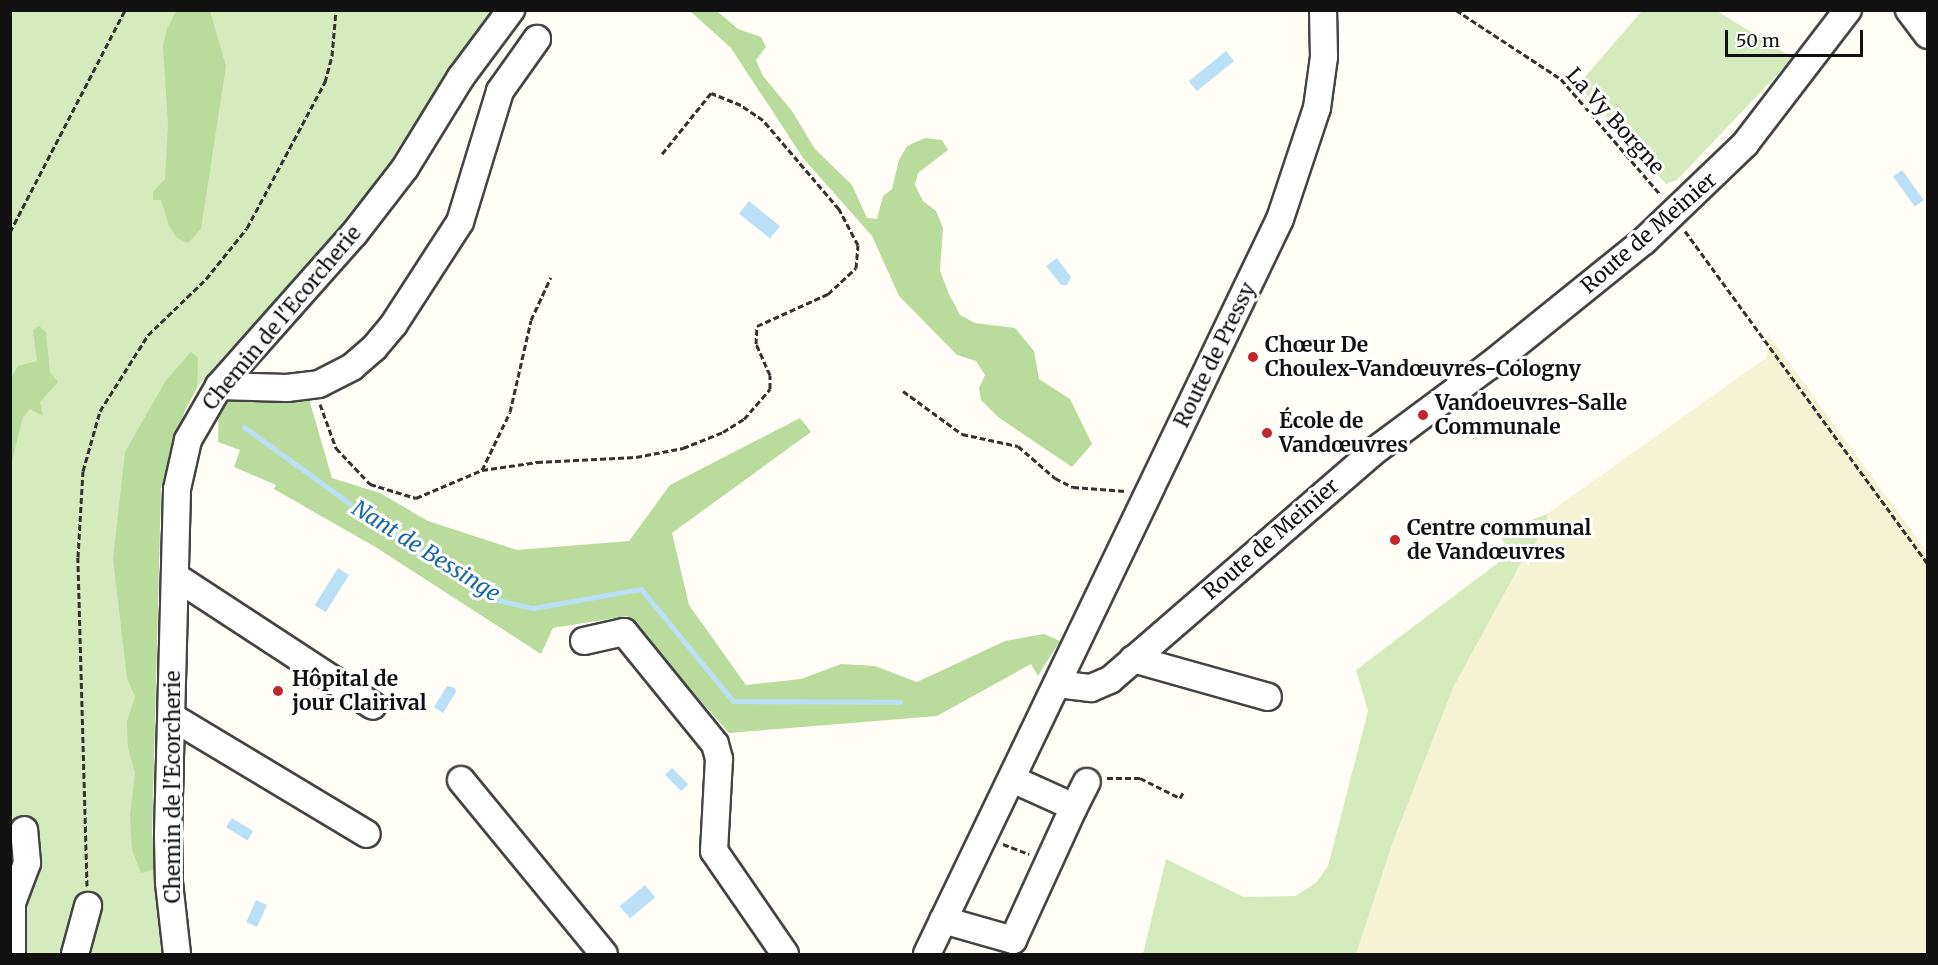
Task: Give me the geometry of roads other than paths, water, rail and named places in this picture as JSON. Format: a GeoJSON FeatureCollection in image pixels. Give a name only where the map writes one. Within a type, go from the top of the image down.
{"type":"FeatureCollection","features":[{"type":"Feature","properties":{"kind":"street","name":"Chemin de l'Ecorcherie"},"geometry":{"type":"LineString","coordinates":[[177,954],[169,883],[178,473],[193,428],[219,386],[368,215],[430,132],[461,77],[511,10]]}},
{"type":"Feature","properties":{"kind":"street","name":"Route de Pressy"},"geometry":{"type":"LineString","coordinates":[[1057,684],[1280,219],[1294,183],[1322,80],[1323,10]]}},
{"type":"Feature","properties":{"kind":"street","name":"Route de Meinier"},"geometry":{"type":"LineString","coordinates":[[1057,684],[1099,686],[1372,452],[1489,366],[1668,204],[1745,144],[1848,10]]}},
{"type":"Feature","properties":{"kind":"street"},"geometry":{"type":"LineString","coordinates":[[1909,10],[1928,35]]}},
{"type":"Feature","properties":{"kind":"street"},"geometry":{"type":"LineString","coordinates":[[219,386],[236,389],[319,384],[352,367],[394,324],[460,222],[500,91],[537,39]]}},
{"type":"Feature","properties":{"kind":"street"},"geometry":{"type":"LineString","coordinates":[[176,577],[373,706]]}},
{"type":"Feature","properties":{"kind":"street"},"geometry":{"type":"LineString","coordinates":[[584,641],[624,632],[715,744],[719,759],[714,851],[785,954]]}},
{"type":"Feature","properties":{"kind":"street"},"geometry":{"type":"LineString","coordinates":[[1133,659],[1268,697]]}},
{"type":"Feature","properties":{"kind":"street"},"geometry":{"type":"LineString","coordinates":[[927,954],[1057,684]]}},
{"type":"Feature","properties":{"kind":"street"},"geometry":{"type":"LineString","coordinates":[[172,717],[367,834]]}},
{"type":"Feature","properties":{"kind":"street"},"geometry":{"type":"LineString","coordinates":[[1011,779],[1074,807]]}},
{"type":"Feature","properties":{"kind":"street"},"geometry":{"type":"LineString","coordinates":[[461,780],[604,954]]}},
{"type":"Feature","properties":{"kind":"street"},"geometry":{"type":"LineString","coordinates":[[943,920],[1013,940],[1048,860],[1087,782]]}},
{"type":"Feature","properties":{"kind":"street"},"geometry":{"type":"LineString","coordinates":[[12,954],[12,903],[27,863],[24,830]]}},
{"type":"Feature","properties":{"kind":"street"},"geometry":{"type":"LineString","coordinates":[[75,954],[88,906]]}},
{"type":"Feature","properties":{"kind":"water"},"geometry":{"type":"Polygon","coordinates":[[[1226,51],[1234,61],[1197,91],[1189,81],[1226,51]]]}},
{"type":"Feature","properties":{"kind":"water"},"geometry":{"type":"Polygon","coordinates":[[[1902,170],[1924,200],[1915,206],[1893,176],[1902,170]]]}},
{"type":"Feature","properties":{"kind":"water"},"geometry":{"type":"Polygon","coordinates":[[[749,201],[780,226],[770,239],[739,213],[749,201]]]}},
{"type":"Feature","properties":{"kind":"water"},"geometry":{"type":"Polygon","coordinates":[[[1057,258],[1071,277],[1067,285],[1061,285],[1046,266],[1057,258]]]}},
{"type":"Feature","properties":{"kind":"water"},"geometry":{"type":"Polygon","coordinates":[[[338,568],[349,575],[326,612],[315,605],[338,568]]]}},
{"type":"Feature","properties":{"kind":"water"},"geometry":{"type":"Polygon","coordinates":[[[447,686],[455,688],[456,692],[443,713],[434,707],[447,686]]]}},
{"type":"Feature","properties":{"kind":"water"},"geometry":{"type":"Polygon","coordinates":[[[672,768],[688,784],[681,791],[665,775],[672,768]]]}},
{"type":"Feature","properties":{"kind":"water"},"geometry":{"type":"Polygon","coordinates":[[[232,818],[253,831],[247,841],[226,827],[232,818]]]}},
{"type":"Feature","properties":{"kind":"water"},"geometry":{"type":"Polygon","coordinates":[[[645,885],[655,897],[630,918],[620,906],[645,885]]]}},
{"type":"Feature","properties":{"kind":"water"},"geometry":{"type":"Polygon","coordinates":[[[256,900],[267,905],[257,927],[246,922],[256,900]]]}},
{"type":"Feature","properties":{"kind":"waterway","name":"Nant de Bessinge"},"geometry":{"type":"LineString","coordinates":[[244,427],[375,522],[498,600],[533,608],[641,589],[733,701],[900,702]]}},
{"type":"Feature","properties":{"kind":"place","name":"Chœur De Choulex-Vandœuvres-Cologny"},"geometry":{"type":"Point","coordinates":[1253,357]}},
{"type":"Feature","properties":{"kind":"place","name":"Vandoeuvres-Salle Communale"},"geometry":{"type":"Point","coordinates":[1423,415]}},
{"type":"Feature","properties":{"kind":"place","name":"École de Vandœuvres"},"geometry":{"type":"Point","coordinates":[1267,433]}},
{"type":"Feature","properties":{"kind":"place","name":"Centre communal de Vandœuvres"},"geometry":{"type":"Point","coordinates":[1395,540]}},
{"type":"Feature","properties":{"kind":"place","name":"Hôpital de jour Clairival"},"geometry":{"type":"Point","coordinates":[278,691]}}]}
